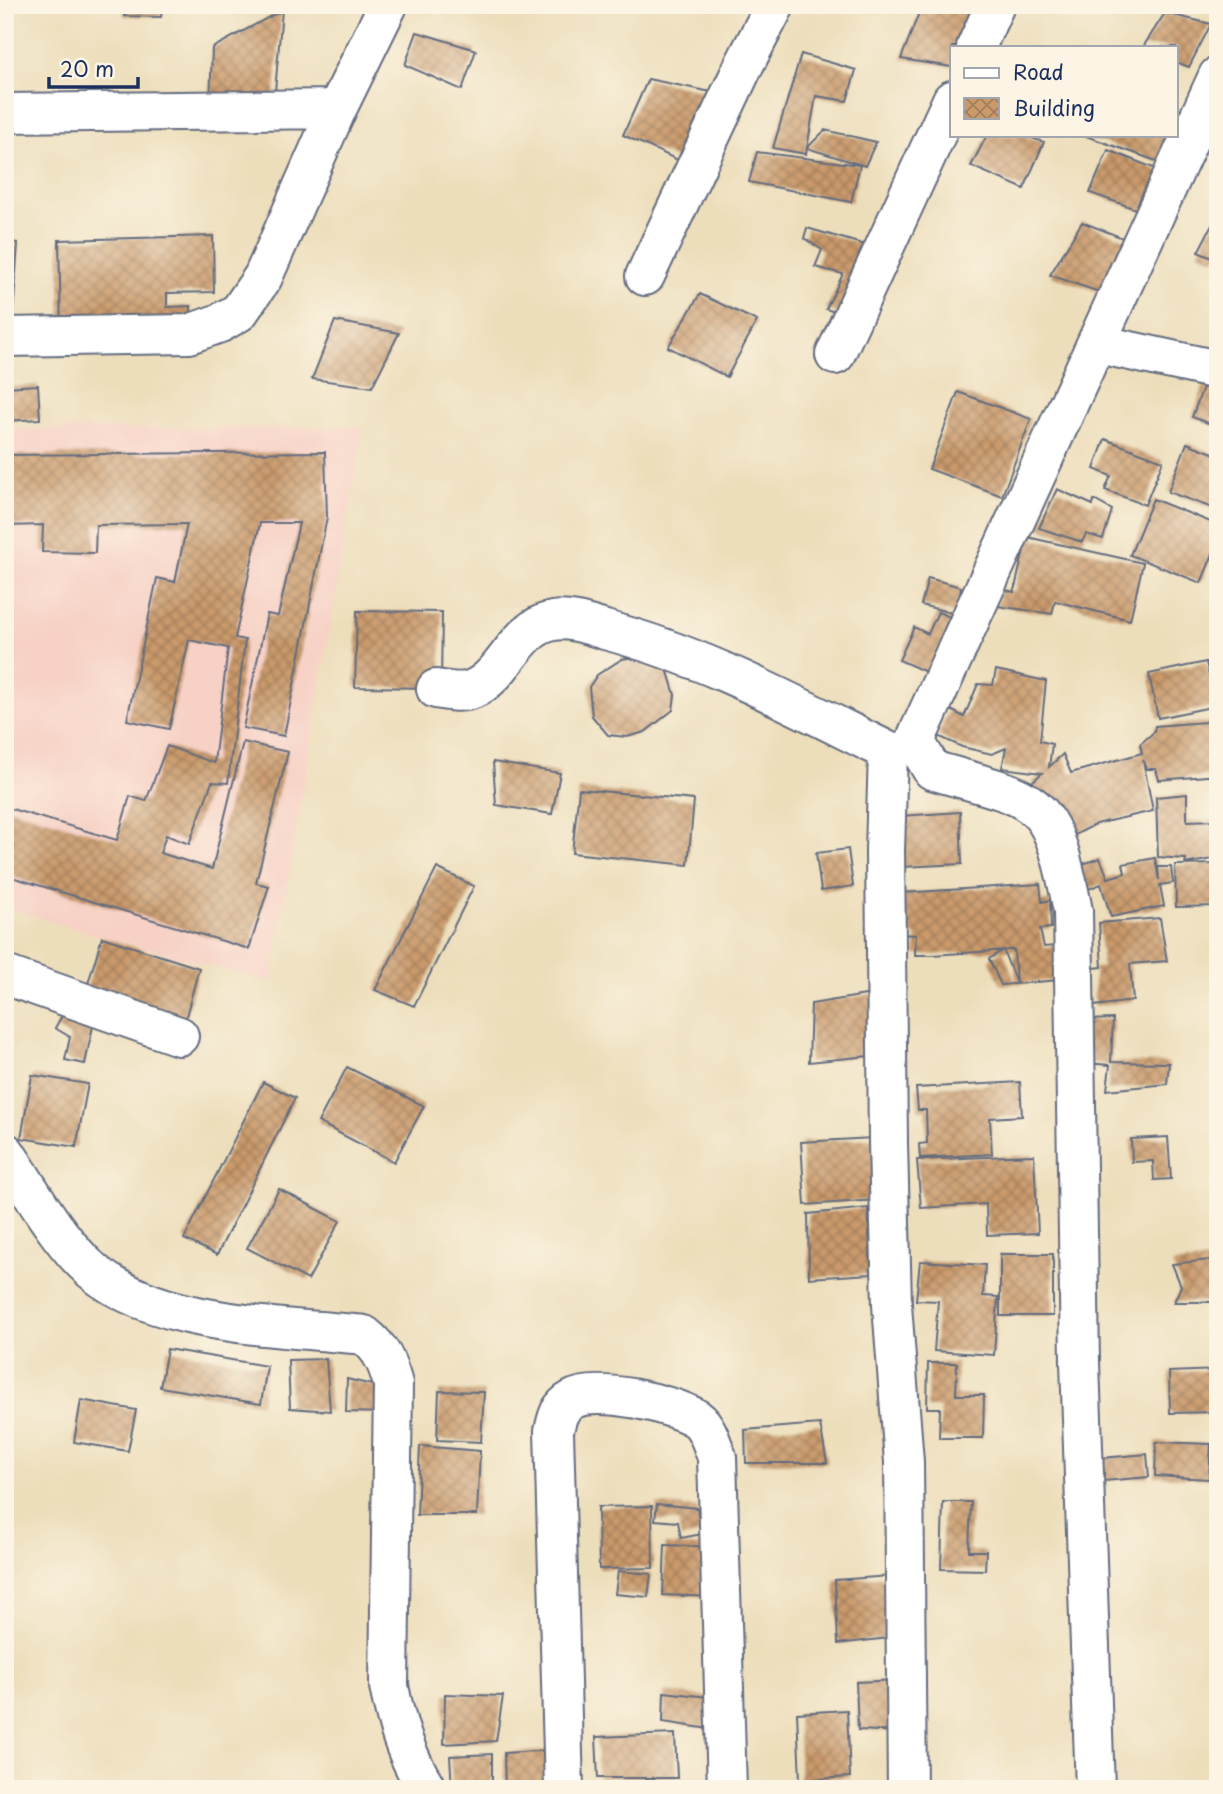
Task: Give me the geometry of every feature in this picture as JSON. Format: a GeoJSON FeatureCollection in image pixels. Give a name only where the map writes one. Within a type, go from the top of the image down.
{"type":"FeatureCollection","features":[{"type":"Feature","properties":{"kind":"street"},"geometry":{"type":"LineString","coordinates":[[5,337],[189,334],[220,323],[239,312],[263,277],[337,109],[388,5]]}},
{"type":"Feature","properties":{"kind":"street"},"geometry":{"type":"LineString","coordinates":[[645,276],[775,5]]}},
{"type":"Feature","properties":{"kind":"street"},"geometry":{"type":"LineString","coordinates":[[976,46],[995,5]]}},
{"type":"Feature","properties":{"kind":"street"},"geometry":{"type":"LineString","coordinates":[[907,1789],[904,1462],[892,1305],[885,851],[902,746],[1098,344],[1218,76]]}},
{"type":"Feature","properties":{"kind":"street"},"geometry":{"type":"LineString","coordinates":[[835,355],[950,104]]}},
{"type":"Feature","properties":{"kind":"street"},"geometry":{"type":"LineString","coordinates":[[5,113],[337,109]]}},
{"type":"Feature","properties":{"kind":"street"},"geometry":{"type":"LineString","coordinates":[[1098,344],[1218,370]]}},
{"type":"Feature","properties":{"kind":"street"},"geometry":{"type":"LineString","coordinates":[[436,689],[472,689],[484,682],[523,638],[538,626],[553,621],[572,621],[633,637],[751,681],[902,746],[932,770],[1005,789],[1041,810],[1063,857],[1073,911],[1080,1362],[1095,1789]]}},
{"type":"Feature","properties":{"kind":"street"},"geometry":{"type":"LineString","coordinates":[[5,975],[179,1035]]}},
{"type":"Feature","properties":{"kind":"street"},"geometry":{"type":"LineString","coordinates":[[5,1152],[54,1226],[84,1263],[119,1289],[159,1306],[224,1320],[364,1335],[377,1345],[387,1363],[393,1384],[389,1686],[396,1725],[415,1770],[427,1789]]}},
{"type":"Feature","properties":{"kind":"street"},"geometry":{"type":"LineString","coordinates":[[564,1789],[554,1431],[558,1412],[570,1400],[587,1393],[669,1406],[689,1415],[704,1427],[717,1457],[727,1789]]}},
{"type":"Feature","properties":{"kind":"shaded area"},"geometry":{"type":"Polygon","coordinates":[[[363,427],[271,982],[102,937],[5,907],[5,429],[363,427]]]}},
{"type":"Feature","properties":{"kind":"building"},"geometry":{"type":"Polygon","coordinates":[[[125,5],[175,6],[162,9],[161,17],[124,16],[125,5]]]}},
{"type":"Feature","properties":{"kind":"building"},"geometry":{"type":"Polygon","coordinates":[[[922,5],[957,5],[980,13],[967,46],[950,46],[950,67],[901,59],[922,5]]]}},
{"type":"Feature","properties":{"kind":"building"},"geometry":{"type":"Polygon","coordinates":[[[282,10],[274,103],[210,105],[212,48],[282,10]]]}},
{"type":"Feature","properties":{"kind":"building"},"geometry":{"type":"Polygon","coordinates":[[[1165,13],[1211,24],[1189,67],[1178,63],[1178,46],[1144,46],[1165,13]]]}},
{"type":"Feature","properties":{"kind":"building"},"geometry":{"type":"Polygon","coordinates":[[[417,32],[476,50],[462,90],[405,65],[417,32]]]}},
{"type":"Feature","properties":{"kind":"building"},"geometry":{"type":"Polygon","coordinates":[[[801,54],[856,70],[847,101],[816,96],[806,154],[773,148],[801,54]]]}},
{"type":"Feature","properties":{"kind":"building"},"geometry":{"type":"Polygon","coordinates":[[[648,79],[721,94],[691,166],[623,135],[648,79]]]}},
{"type":"Feature","properties":{"kind":"building"},"geometry":{"type":"Polygon","coordinates":[[[1178,119],[1187,121],[1165,164],[1086,136],[1178,136],[1178,119]]]}},
{"type":"Feature","properties":{"kind":"building"},"geometry":{"type":"Polygon","coordinates":[[[825,130],[876,142],[865,166],[807,148],[825,130]]]}},
{"type":"Feature","properties":{"kind":"building"},"geometry":{"type":"Polygon","coordinates":[[[986,136],[1026,136],[1044,142],[1024,189],[971,166],[986,136]]]}},
{"type":"Feature","properties":{"kind":"building"},"geometry":{"type":"Polygon","coordinates":[[[1108,150],[1169,174],[1150,214],[1090,193],[1108,150]]]}},
{"type":"Feature","properties":{"kind":"building"},"geometry":{"type":"Polygon","coordinates":[[[757,152],[860,165],[851,202],[749,182],[757,152]]]}},
{"type":"Feature","properties":{"kind":"building"},"geometry":{"type":"Polygon","coordinates":[[[1082,222],[1133,242],[1108,295],[1050,275],[1082,222]]]}},
{"type":"Feature","properties":{"kind":"building"},"geometry":{"type":"Polygon","coordinates":[[[1212,225],[1218,228],[1218,253],[1214,259],[1198,252],[1212,225]]]}},
{"type":"Feature","properties":{"kind":"building"},"geometry":{"type":"Polygon","coordinates":[[[807,228],[896,254],[866,324],[826,309],[843,274],[815,267],[822,250],[804,238],[807,228]]]}},
{"type":"Feature","properties":{"kind":"building"},"geometry":{"type":"Polygon","coordinates":[[[213,236],[214,292],[167,293],[167,307],[191,306],[191,328],[61,330],[59,240],[213,236]]]}},
{"type":"Feature","properties":{"kind":"building"},"geometry":{"type":"Polygon","coordinates":[[[5,242],[18,243],[13,316],[5,316],[5,242]]]}},
{"type":"Feature","properties":{"kind":"building"},"geometry":{"type":"Polygon","coordinates":[[[700,294],[757,321],[727,377],[668,347],[700,294]]]}},
{"type":"Feature","properties":{"kind":"building"},"geometry":{"type":"Polygon","coordinates":[[[335,321],[399,333],[372,387],[312,379],[335,321]]]}},
{"type":"Feature","properties":{"kind":"building"},"geometry":{"type":"Polygon","coordinates":[[[1208,374],[1218,377],[1218,427],[1192,417],[1208,374]]]}},
{"type":"Feature","properties":{"kind":"building"},"geometry":{"type":"Polygon","coordinates":[[[38,385],[40,419],[5,421],[5,387],[38,385]]]}},
{"type":"Feature","properties":{"kind":"building"},"geometry":{"type":"Polygon","coordinates":[[[958,392],[1031,419],[1002,496],[929,469],[958,392]]]}},
{"type":"Feature","properties":{"kind":"building"},"geometry":{"type":"Polygon","coordinates":[[[1105,439],[1163,461],[1145,505],[1105,490],[1111,476],[1094,469],[1105,439]]]}},
{"type":"Feature","properties":{"kind":"building"},"geometry":{"type":"Polygon","coordinates":[[[1187,443],[1218,455],[1218,510],[1168,492],[1187,443]]]}},
{"type":"Feature","properties":{"kind":"building"},"geometry":{"type":"Polygon","coordinates":[[[325,452],[327,517],[284,736],[243,728],[267,614],[278,616],[299,523],[260,523],[235,638],[245,640],[228,783],[212,782],[189,844],[166,835],[160,853],[212,869],[243,742],[288,752],[256,883],[269,886],[249,949],[5,875],[5,807],[117,840],[130,796],[146,801],[167,746],[214,763],[228,648],[189,640],[169,729],[127,720],[157,578],[175,582],[187,524],[96,525],[95,553],[42,552],[43,525],[5,526],[5,455],[325,452]]]}},
{"type":"Feature","properties":{"kind":"building"},"geometry":{"type":"Polygon","coordinates":[[[1057,489],[1093,505],[1094,500],[1112,510],[1103,539],[1086,534],[1082,542],[1039,528],[1057,489]]]}},
{"type":"Feature","properties":{"kind":"building"},"geometry":{"type":"Polygon","coordinates":[[[1153,499],[1218,525],[1218,542],[1201,583],[1130,555],[1153,499]]]}},
{"type":"Feature","properties":{"kind":"building"},"geometry":{"type":"Polygon","coordinates":[[[1027,537],[1143,563],[1130,620],[1055,601],[1052,614],[997,606],[1001,589],[1014,592],[1027,537]]]}},
{"type":"Feature","properties":{"kind":"building"},"geometry":{"type":"Polygon","coordinates":[[[928,578],[961,587],[956,614],[921,605],[928,578]]]}},
{"type":"Feature","properties":{"kind":"building"},"geometry":{"type":"Polygon","coordinates":[[[357,611],[442,612],[441,688],[355,687],[357,611]]]}},
{"type":"Feature","properties":{"kind":"building"},"geometry":{"type":"Polygon","coordinates":[[[938,612],[962,622],[953,684],[899,660],[914,627],[928,634],[938,612]]]}},
{"type":"Feature","properties":{"kind":"building"},"geometry":{"type":"Polygon","coordinates":[[[637,656],[659,661],[668,672],[675,695],[673,710],[645,732],[627,737],[608,735],[592,716],[589,687],[597,675],[622,659],[637,656]]]}},
{"type":"Feature","properties":{"kind":"building"},"geometry":{"type":"Polygon","coordinates":[[[1206,662],[1216,706],[1158,718],[1149,674],[1206,662]]]}},
{"type":"Feature","properties":{"kind":"building"},"geometry":{"type":"Polygon","coordinates":[[[996,670],[1046,681],[1040,741],[1052,744],[1049,767],[1063,754],[1071,773],[1142,753],[1140,744],[1154,732],[1155,726],[1218,721],[1218,775],[1159,780],[1156,769],[1147,769],[1143,760],[1153,811],[1096,824],[1073,836],[1032,782],[1042,773],[1002,768],[1006,748],[992,754],[962,747],[938,736],[949,709],[964,717],[978,684],[993,685],[996,670]]]}},
{"type":"Feature","properties":{"kind":"building"},"geometry":{"type":"Polygon","coordinates":[[[493,762],[560,773],[552,814],[496,805],[493,762]]]}},
{"type":"Feature","properties":{"kind":"building"},"geometry":{"type":"Polygon","coordinates":[[[579,789],[694,800],[688,865],[572,853],[579,789]]]}},
{"type":"Feature","properties":{"kind":"building"},"geometry":{"type":"Polygon","coordinates":[[[1187,794],[1187,821],[1218,820],[1218,858],[1185,864],[1186,859],[1158,857],[1156,797],[1187,794]]]}},
{"type":"Feature","properties":{"kind":"building"},"geometry":{"type":"Polygon","coordinates":[[[960,812],[962,864],[902,867],[900,816],[960,812]]]}},
{"type":"Feature","properties":{"kind":"building"},"geometry":{"type":"Polygon","coordinates":[[[848,849],[853,886],[821,891],[816,853],[848,849]]]}},
{"type":"Feature","properties":{"kind":"building"},"geometry":{"type":"Polygon","coordinates":[[[1100,858],[1108,878],[1125,873],[1123,864],[1155,858],[1159,880],[1158,867],[1171,867],[1173,883],[1160,885],[1164,906],[1111,917],[1101,884],[1086,890],[1077,866],[1100,858]]]}},
{"type":"Feature","properties":{"kind":"building"},"geometry":{"type":"Polygon","coordinates":[[[1218,864],[1218,906],[1176,907],[1175,865],[1218,864]]]}},
{"type":"Feature","properties":{"kind":"building"},"geometry":{"type":"Polygon","coordinates":[[[437,868],[474,886],[414,1006],[375,990],[437,868]]]}},
{"type":"Feature","properties":{"kind":"building"},"geometry":{"type":"Polygon","coordinates":[[[1040,884],[1042,902],[1050,900],[1051,928],[1040,929],[1044,947],[1055,946],[1059,980],[1001,985],[989,959],[1002,950],[915,955],[916,935],[900,934],[902,893],[1040,884]],[[1003,950],[1016,983],[1014,950],[1003,950]]]}},
{"type":"Feature","properties":{"kind":"building"},"geometry":{"type":"Polygon","coordinates":[[[1160,918],[1167,961],[1130,964],[1133,1001],[1094,1006],[1094,968],[1102,967],[1099,923],[1160,918]]]}},
{"type":"Feature","properties":{"kind":"building"},"geometry":{"type":"Polygon","coordinates":[[[102,937],[199,968],[184,1024],[87,987],[102,937]]]}},
{"type":"Feature","properties":{"kind":"building"},"geometry":{"type":"Polygon","coordinates":[[[878,993],[879,1055],[809,1062],[811,1004],[878,993]]]}},
{"type":"Feature","properties":{"kind":"building"},"geometry":{"type":"Polygon","coordinates":[[[63,1014],[94,1021],[85,1064],[65,1060],[70,1037],[55,1028],[63,1014]]]}},
{"type":"Feature","properties":{"kind":"building"},"geometry":{"type":"Polygon","coordinates":[[[1113,1019],[1111,1062],[1169,1063],[1167,1084],[1107,1090],[1110,1065],[1085,1063],[1086,1020],[1113,1019]]]}},
{"type":"Feature","properties":{"kind":"building"},"geometry":{"type":"Polygon","coordinates":[[[347,1067],[424,1106],[394,1162],[318,1122],[347,1067]]]}},
{"type":"Feature","properties":{"kind":"building"},"geometry":{"type":"Polygon","coordinates":[[[32,1075],[88,1084],[76,1147],[21,1138],[32,1075]]]}},
{"type":"Feature","properties":{"kind":"building"},"geometry":{"type":"Polygon","coordinates":[[[263,1082],[295,1098],[217,1255],[184,1239],[263,1082]]]}},
{"type":"Feature","properties":{"kind":"building"},"geometry":{"type":"Polygon","coordinates":[[[1020,1082],[1022,1116],[990,1118],[992,1154],[920,1158],[919,1144],[927,1143],[926,1110],[918,1110],[916,1088],[1020,1082]]]}},
{"type":"Feature","properties":{"kind":"building"},"geometry":{"type":"Polygon","coordinates":[[[1168,1137],[1171,1179],[1154,1180],[1153,1161],[1132,1162],[1131,1139],[1168,1137]]]}},
{"type":"Feature","properties":{"kind":"building"},"geometry":{"type":"Polygon","coordinates":[[[873,1138],[877,1200],[805,1205],[801,1142],[873,1138]]]}},
{"type":"Feature","properties":{"kind":"building"},"geometry":{"type":"Polygon","coordinates":[[[1034,1155],[1038,1233],[987,1235],[986,1204],[921,1208],[917,1160],[1034,1155]]]}},
{"type":"Feature","properties":{"kind":"building"},"geometry":{"type":"Polygon","coordinates":[[[279,1189],[340,1221],[308,1280],[247,1248],[279,1189]]]}},
{"type":"Feature","properties":{"kind":"building"},"geometry":{"type":"Polygon","coordinates":[[[868,1208],[871,1274],[809,1278],[808,1214],[868,1208]]]}},
{"type":"Feature","properties":{"kind":"building"},"geometry":{"type":"Polygon","coordinates":[[[1000,1254],[1053,1254],[1053,1316],[1000,1316],[1000,1254]]]}},
{"type":"Feature","properties":{"kind":"building"},"geometry":{"type":"Polygon","coordinates":[[[1218,1259],[1218,1302],[1174,1302],[1181,1286],[1172,1264],[1218,1259]]]}},
{"type":"Feature","properties":{"kind":"building"},"geometry":{"type":"Polygon","coordinates":[[[920,1261],[985,1265],[983,1296],[998,1297],[994,1355],[934,1351],[938,1301],[916,1300],[920,1261]]]}},
{"type":"Feature","properties":{"kind":"building"},"geometry":{"type":"Polygon","coordinates":[[[167,1349],[267,1366],[261,1404],[160,1387],[167,1349]]]}},
{"type":"Feature","properties":{"kind":"building"},"geometry":{"type":"Polygon","coordinates":[[[326,1359],[330,1411],[290,1408],[288,1360],[326,1359]]]}},
{"type":"Feature","properties":{"kind":"building"},"geometry":{"type":"Polygon","coordinates":[[[928,1363],[957,1363],[956,1395],[984,1395],[983,1438],[939,1438],[940,1408],[927,1408],[928,1363]]]}},
{"type":"Feature","properties":{"kind":"building"},"geometry":{"type":"Polygon","coordinates":[[[1218,1370],[1218,1412],[1170,1413],[1169,1372],[1218,1370]]]}},
{"type":"Feature","properties":{"kind":"building"},"geometry":{"type":"Polygon","coordinates":[[[347,1379],[372,1385],[383,1379],[385,1413],[346,1412],[347,1379]]]}},
{"type":"Feature","properties":{"kind":"building"},"geometry":{"type":"Polygon","coordinates":[[[439,1391],[484,1392],[481,1442],[437,1440],[439,1391]]]}},
{"type":"Feature","properties":{"kind":"building"},"geometry":{"type":"Polygon","coordinates":[[[81,1400],[136,1410],[128,1451],[74,1442],[81,1400]]]}},
{"type":"Feature","properties":{"kind":"building"},"geometry":{"type":"Polygon","coordinates":[[[820,1424],[827,1463],[746,1463],[745,1430],[820,1424]]]}},
{"type":"Feature","properties":{"kind":"building"},"geometry":{"type":"Polygon","coordinates":[[[1156,1442],[1211,1444],[1209,1479],[1155,1476],[1156,1442]]]}},
{"type":"Feature","properties":{"kind":"building"},"geometry":{"type":"Polygon","coordinates":[[[420,1446],[480,1451],[477,1515],[417,1515],[420,1446]]]}},
{"type":"Feature","properties":{"kind":"building"},"geometry":{"type":"Polygon","coordinates":[[[1147,1454],[1149,1477],[1104,1481],[1102,1458],[1147,1454]]]}},
{"type":"Feature","properties":{"kind":"building"},"geometry":{"type":"Polygon","coordinates":[[[943,1502],[971,1502],[969,1551],[986,1551],[985,1570],[941,1569],[943,1502]]]}},
{"type":"Feature","properties":{"kind":"building"},"geometry":{"type":"Polygon","coordinates":[[[657,1504],[697,1508],[702,1534],[681,1538],[678,1522],[655,1520],[657,1504]]]}},
{"type":"Feature","properties":{"kind":"building"},"geometry":{"type":"Polygon","coordinates":[[[652,1506],[653,1568],[599,1569],[598,1507],[652,1506]]]}},
{"type":"Feature","properties":{"kind":"building"},"geometry":{"type":"Polygon","coordinates":[[[665,1545],[717,1547],[714,1597],[663,1595],[665,1545]]]}},
{"type":"Feature","properties":{"kind":"building"},"geometry":{"type":"Polygon","coordinates":[[[618,1571],[651,1574],[648,1597],[615,1594],[618,1571]]]}},
{"type":"Feature","properties":{"kind":"building"},"geometry":{"type":"Polygon","coordinates":[[[890,1576],[897,1637],[838,1644],[835,1580],[890,1576]]]}},
{"type":"Feature","properties":{"kind":"building"},"geometry":{"type":"Polygon","coordinates":[[[899,1680],[900,1732],[858,1730],[856,1682],[899,1680]]]}},
{"type":"Feature","properties":{"kind":"building"},"geometry":{"type":"Polygon","coordinates":[[[664,1692],[717,1698],[716,1730],[663,1722],[664,1692]]]}},
{"type":"Feature","properties":{"kind":"building"},"geometry":{"type":"Polygon","coordinates":[[[445,1694],[503,1696],[496,1741],[444,1744],[445,1694]]]}},
{"type":"Feature","properties":{"kind":"building"},"geometry":{"type":"Polygon","coordinates":[[[847,1710],[850,1777],[800,1780],[797,1713],[847,1710]]]}},
{"type":"Feature","properties":{"kind":"building"},"geometry":{"type":"Polygon","coordinates":[[[675,1734],[677,1778],[598,1778],[596,1737],[675,1734]]]}},
{"type":"Feature","properties":{"kind":"building"},"geometry":{"type":"Polygon","coordinates":[[[555,1750],[557,1789],[505,1789],[504,1753],[555,1750]]]}},
{"type":"Feature","properties":{"kind":"building"},"geometry":{"type":"Polygon","coordinates":[[[492,1754],[492,1789],[452,1789],[450,1756],[492,1754]]]}}]}
